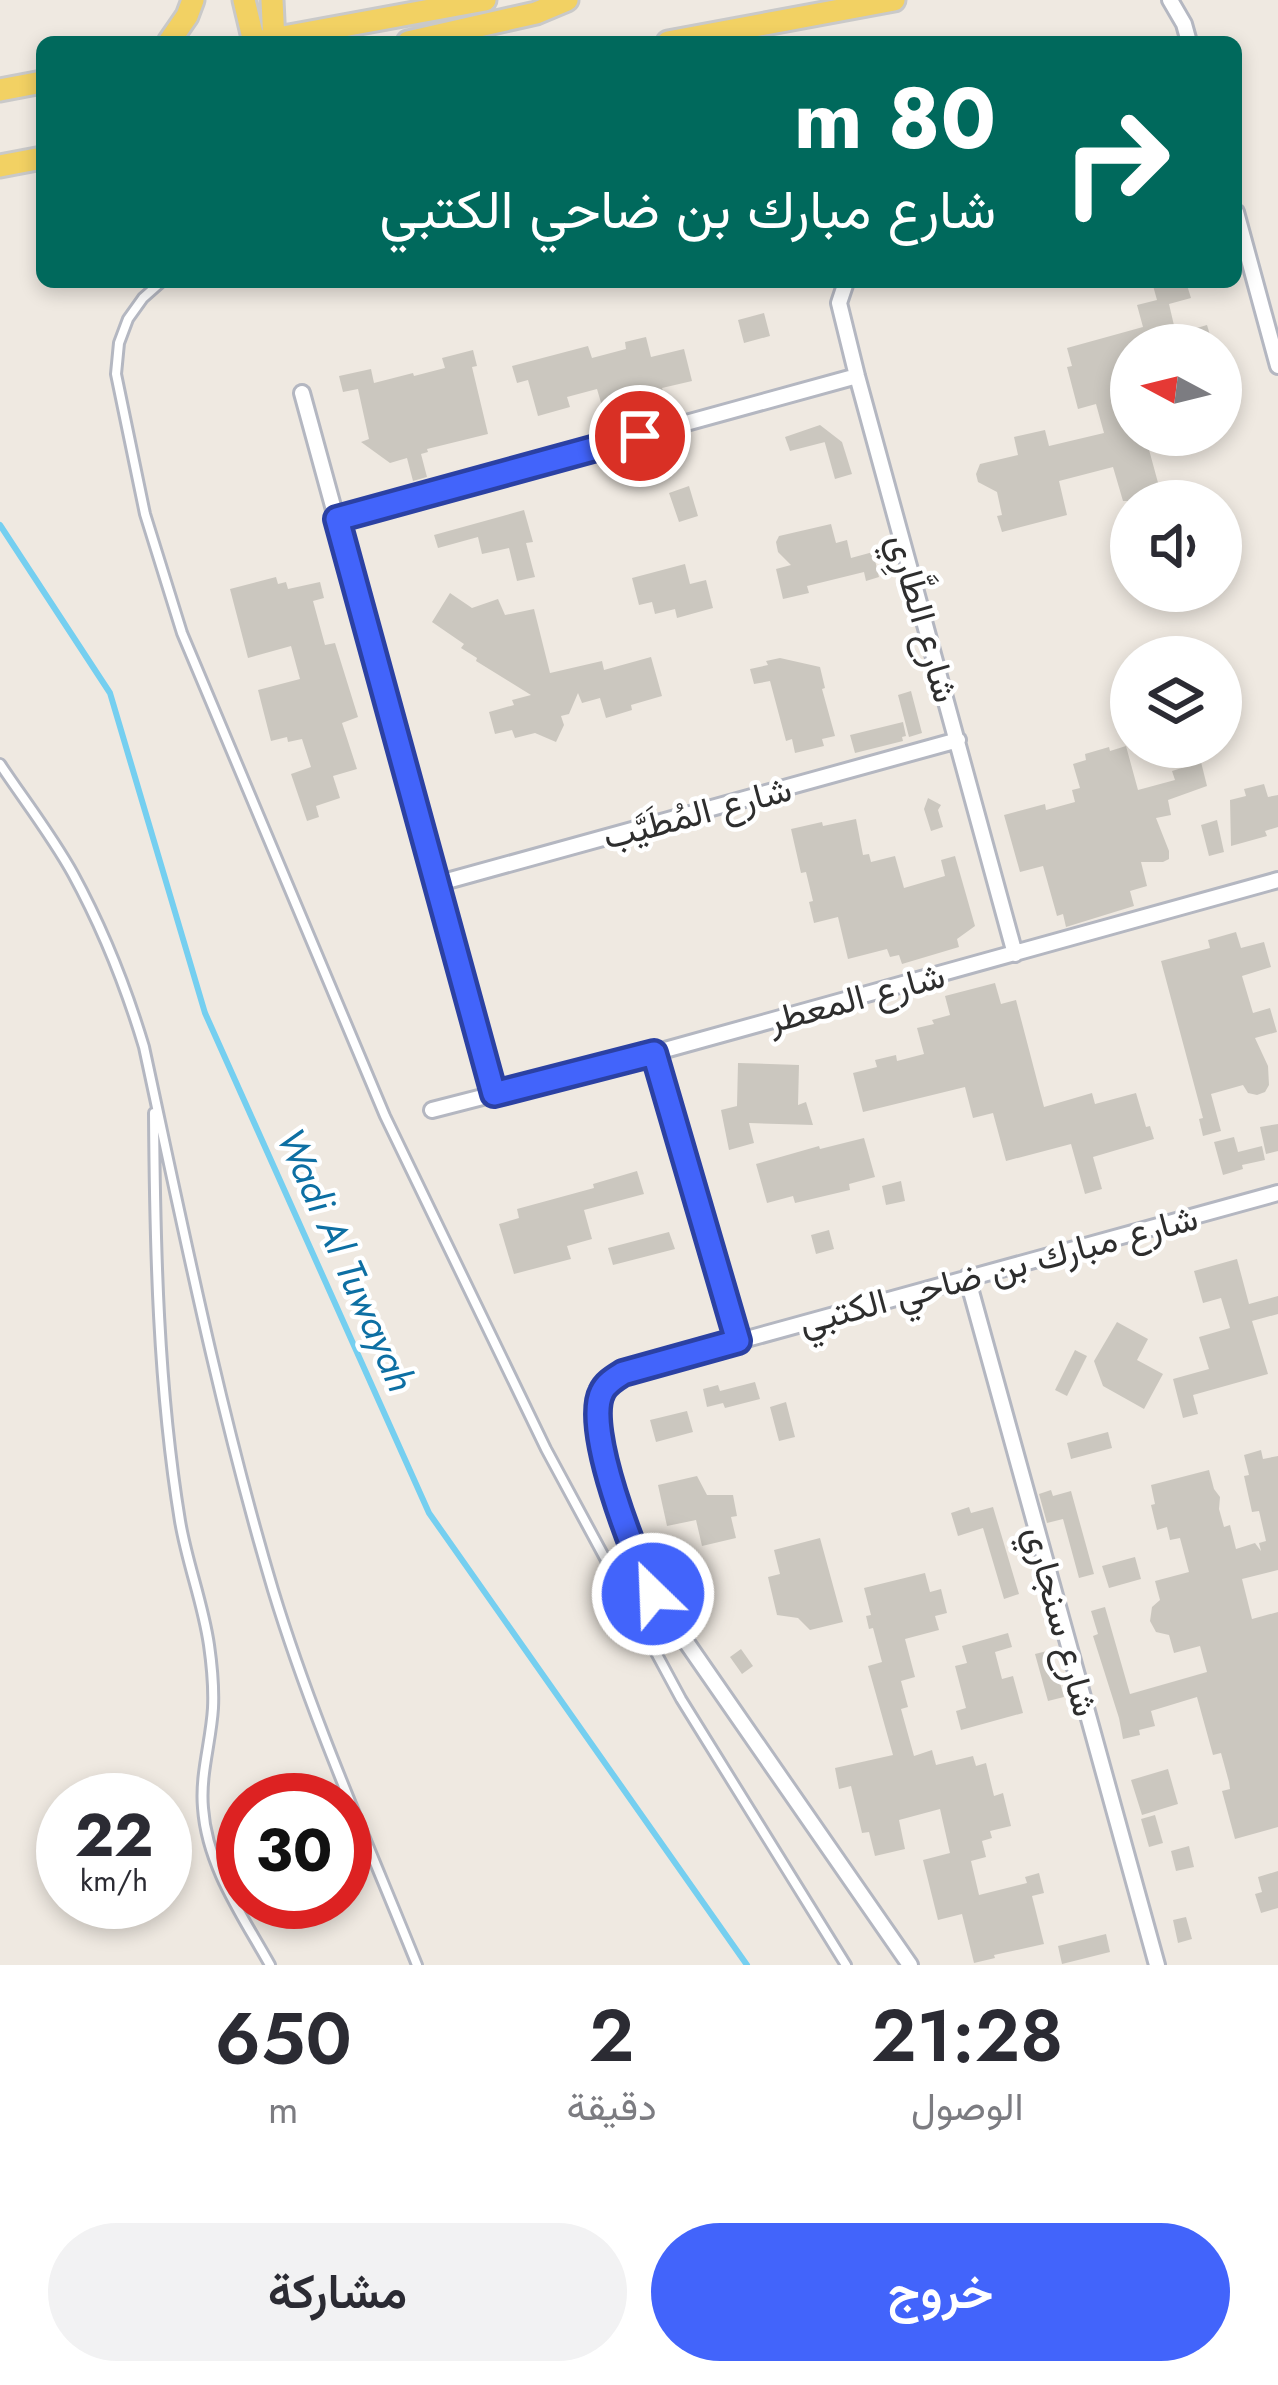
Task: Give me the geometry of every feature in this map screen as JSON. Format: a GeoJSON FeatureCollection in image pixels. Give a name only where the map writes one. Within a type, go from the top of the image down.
{"type":"FeatureCollection","features":[{"type":"Feature","properties":{"kind":"main road"},"geometry":{"type":"LineString","coordinates":[[173,36],[194,0]]}},
{"type":"Feature","properties":{"kind":"main road"},"geometry":{"type":"LineString","coordinates":[[244,0],[262,36]]}},
{"type":"Feature","properties":{"kind":"main road"},"geometry":{"type":"LineString","coordinates":[[266,36],[272,0]]}},
{"type":"Feature","properties":{"kind":"main road"},"geometry":{"type":"LineString","coordinates":[[292,36],[484,0]]}},
{"type":"Feature","properties":{"kind":"main road"},"geometry":{"type":"LineString","coordinates":[[434,36],[536,13],[567,0]]}},
{"type":"Feature","properties":{"kind":"main road"},"geometry":{"type":"LineString","coordinates":[[700,36],[894,0]]}},
{"type":"Feature","properties":{"kind":"main road"},"geometry":{"type":"LineString","coordinates":[[0,90],[36,83]]}},
{"type":"Feature","properties":{"kind":"main road"},"geometry":{"type":"LineString","coordinates":[[0,166],[36,159]]}},
{"type":"Feature","properties":{"kind":"street"},"geometry":{"type":"LineString","coordinates":[[1170,0],[1187,36]]}},
{"type":"Feature","properties":{"kind":"street"},"geometry":{"type":"LineString","coordinates":[[1184,24],[1187,0]]}},
{"type":"Feature","properties":{"kind":"street"},"geometry":{"type":"LineString","coordinates":[[1242,234],[1278,366]]}},
{"type":"Feature","properties":{"kind":"street","name":"شارع الطَّارِي"},"geometry":{"type":"LineString","coordinates":[[844,288],[839,303],[857,376],[1015,954]]}},
{"type":"Feature","properties":{"kind":"street"},"geometry":{"type":"LineString","coordinates":[[337,519],[857,376]]}},
{"type":"Feature","properties":{"kind":"street"},"geometry":{"type":"LineString","coordinates":[[302,393],[494,1094]]}},
{"type":"Feature","properties":{"kind":"street","name":"شارع المُطَيَّب"},"geometry":{"type":"LineString","coordinates":[[436,884],[958,740]]}},
{"type":"Feature","properties":{"kind":"street","name":"شارع المعطر"},"geometry":{"type":"LineString","coordinates":[[432,1110],[1278,880]]}},
{"type":"Feature","properties":{"kind":"street"},"geometry":{"type":"LineString","coordinates":[[654,1053],[738,1341]]}},
{"type":"Feature","properties":{"kind":"street","name":"شارع مبارك بن ضاحي الكتبي"},"geometry":{"type":"LineString","coordinates":[[910,1965],[653,1594],[609,1478],[597,1409],[600,1394],[623,1373],[1278,1193]]}},
{"type":"Feature","properties":{"kind":"street","name":"شارع سنجاري"},"geometry":{"type":"LineString","coordinates":[[967,1277],[1156,1965]]}},
{"type":"Feature","properties":{"kind":"lane"},"geometry":{"type":"LineString","coordinates":[[153,288],[128,319],[116,374],[145,514],[190,652],[386,1116],[546,1449],[681,1699],[846,1965]]}},
{"type":"Feature","properties":{"kind":"lane"},"geometry":{"type":"LineString","coordinates":[[0,764],[72,871],[114,959],[137,1025],[274,1592],[303,1682],[417,1965]]}},
{"type":"Feature","properties":{"kind":"lane"},"geometry":{"type":"LineString","coordinates":[[154,1093],[155,1222],[169,1439],[180,1526],[211,1660],[213,1709],[202,1784],[205,1830],[218,1870],[270,1965]]}},
{"type":"Feature","properties":{"kind":"building"},"geometry":{"type":"Polygon","coordinates":[[[1154,288],[1188,288],[1191,298],[1169,304],[1174,324],[1142,324],[1137,305],[1157,300],[1154,288]]]}},
{"type":"Feature","properties":{"kind":"building"},"geometry":{"type":"Polygon","coordinates":[[[764,313],[770,336],[744,343],[738,320],[764,313]]]}},
{"type":"Feature","properties":{"kind":"building"},"geometry":{"type":"Polygon","coordinates":[[[1110,336],[1110,456],[1151,456],[1157,480],[1117,480],[1113,467],[1059,481],[1067,515],[1002,532],[997,492],[978,482],[980,464],[1018,455],[1014,437],[1045,430],[1049,446],[1104,433],[1096,404],[1078,409],[1067,348],[1110,336]]]}},
{"type":"Feature","properties":{"kind":"building"},"geometry":{"type":"Polygon","coordinates":[[[646,337],[651,357],[684,349],[692,381],[662,388],[665,398],[605,416],[597,389],[567,397],[570,407],[538,416],[528,380],[517,383],[512,366],[588,346],[592,358],[626,349],[625,342],[646,337]]]}},
{"type":"Feature","properties":{"kind":"building"},"geometry":{"type":"Polygon","coordinates":[[[473,350],[477,366],[472,367],[488,434],[427,449],[421,454],[427,477],[413,481],[407,458],[390,463],[361,442],[369,439],[358,389],[343,392],[339,376],[371,369],[374,383],[414,376],[445,368],[442,358],[473,350]]]}},
{"type":"Feature","properties":{"kind":"building"},"geometry":{"type":"Polygon","coordinates":[[[820,425],[842,442],[852,474],[835,479],[825,442],[790,451],[785,437],[820,425]]]}},
{"type":"Feature","properties":{"kind":"building"},"geometry":{"type":"Polygon","coordinates":[[[689,486],[698,516],[679,522],[669,493],[689,486]]]}},
{"type":"Feature","properties":{"kind":"building"},"geometry":{"type":"Polygon","coordinates":[[[524,510],[533,542],[526,543],[535,577],[517,581],[509,548],[482,554],[478,537],[438,548],[434,535],[524,510]]]}},
{"type":"Feature","properties":{"kind":"building"},"geometry":{"type":"Polygon","coordinates":[[[831,524],[836,543],[847,540],[851,558],[873,552],[879,577],[866,581],[864,572],[807,586],[809,593],[783,599],[776,569],[791,565],[778,552],[779,536],[831,524]]]}},
{"type":"Feature","properties":{"kind":"building"},"geometry":{"type":"Polygon","coordinates":[[[685,564],[690,584],[706,580],[713,608],[677,618],[675,609],[655,614],[652,602],[639,605],[632,578],[685,564]]]}},
{"type":"Feature","properties":{"kind":"building"},"geometry":{"type":"Polygon","coordinates":[[[276,577],[288,589],[320,582],[324,598],[313,601],[325,645],[335,643],[358,717],[342,723],[357,769],[333,776],[340,798],[316,806],[319,817],[307,821],[291,774],[311,767],[302,739],[271,741],[258,690],[300,679],[291,646],[248,658],[230,589],[276,577]]]}},
{"type":"Feature","properties":{"kind":"building"},"geometry":{"type":"Polygon","coordinates":[[[450,593],[472,608],[498,599],[505,615],[534,609],[550,673],[602,661],[604,670],[651,657],[662,696],[606,718],[600,698],[582,703],[578,693],[569,714],[561,716],[564,725],[556,742],[535,733],[515,738],[512,730],[495,734],[489,712],[531,695],[476,661],[461,648],[464,644],[432,622],[450,593]]]}},
{"type":"Feature","properties":{"kind":"building"},"geometry":{"type":"Polygon","coordinates":[[[780,658],[820,667],[835,736],[822,739],[824,746],[795,753],[792,739],[786,741],[770,681],[754,684],[750,669],[780,658]]]}},
{"type":"Feature","properties":{"kind":"building"},"geometry":{"type":"Polygon","coordinates":[[[911,691],[922,733],[909,737],[898,695],[911,691]]]}},
{"type":"Feature","properties":{"kind":"building"},"geometry":{"type":"Polygon","coordinates":[[[903,722],[903,741],[855,753],[850,735],[903,722]]]}},
{"type":"Feature","properties":{"kind":"building"},"geometry":{"type":"Polygon","coordinates":[[[1109,747],[1110,768],[1132,768],[1138,790],[1175,780],[1172,771],[1182,768],[1202,768],[1207,786],[1168,800],[1171,815],[1156,818],[1169,859],[1141,862],[1147,886],[1130,891],[1134,906],[1066,927],[1063,914],[1057,916],[1043,866],[1020,872],[1004,815],[1075,802],[1072,790],[1080,788],[1073,764],[1086,760],[1085,754],[1109,747]]]}},
{"type":"Feature","properties":{"kind":"building"},"geometry":{"type":"Polygon","coordinates":[[[1264,784],[1268,797],[1278,795],[1278,827],[1265,831],[1267,836],[1231,846],[1230,800],[1246,796],[1244,789],[1264,784]]]}},
{"type":"Feature","properties":{"kind":"building"},"geometry":{"type":"Polygon","coordinates":[[[928,798],[941,805],[943,827],[931,831],[924,809],[928,798]]]}},
{"type":"Feature","properties":{"kind":"building"},"geometry":{"type":"Polygon","coordinates":[[[856,819],[863,855],[869,854],[871,862],[895,856],[904,888],[945,876],[941,860],[955,856],[975,926],[957,939],[959,947],[902,964],[899,955],[890,957],[887,949],[848,959],[838,917],[814,923],[806,872],[801,873],[791,829],[856,819]]]}},
{"type":"Feature","properties":{"kind":"building"},"geometry":{"type":"Polygon","coordinates":[[[1217,820],[1224,852],[1209,856],[1201,825],[1217,820]]]}},
{"type":"Feature","properties":{"kind":"building"},"geometry":{"type":"Polygon","coordinates":[[[1236,932],[1241,948],[1264,942],[1271,967],[1242,976],[1253,1013],[1270,1008],[1277,1032],[1255,1038],[1268,1066],[1269,1085],[1257,1095],[1248,1093],[1243,1085],[1211,1094],[1221,1131],[1203,1136],[1199,1119],[1203,1118],[1161,961],[1210,948],[1208,940],[1236,932]]]}},
{"type":"Feature","properties":{"kind":"building"},"geometry":{"type":"Polygon","coordinates":[[[995,983],[1001,1004],[1016,1000],[1044,1107],[1092,1093],[1095,1104],[1136,1093],[1154,1139],[1093,1157],[1102,1189],[1085,1194],[1071,1144],[1006,1161],[993,1113],[973,1118],[965,1087],[863,1112],[853,1073],[877,1067],[875,1060],[896,1055],[897,1061],[924,1054],[917,1028],[950,1015],[945,996],[995,983]]]}},
{"type":"Feature","properties":{"kind":"building"},"geometry":{"type":"Polygon","coordinates":[[[738,1063],[799,1065],[798,1105],[806,1102],[813,1125],[749,1123],[754,1143],[729,1150],[721,1110],[737,1106],[738,1063]]]}},
{"type":"Feature","properties":{"kind":"building"},"geometry":{"type":"Polygon","coordinates":[[[1278,1124],[1278,1151],[1266,1154],[1260,1127],[1278,1124]]]}},
{"type":"Feature","properties":{"kind":"building"},"geometry":{"type":"Polygon","coordinates":[[[1234,1137],[1238,1152],[1262,1146],[1265,1160],[1223,1175],[1214,1142],[1234,1137]]]}},
{"type":"Feature","properties":{"kind":"building"},"geometry":{"type":"Polygon","coordinates":[[[864,1138],[875,1177],[849,1184],[850,1190],[795,1203],[793,1196],[767,1203],[756,1164],[864,1138]]]}},
{"type":"Feature","properties":{"kind":"building"},"geometry":{"type":"Polygon","coordinates":[[[637,1171],[644,1194],[584,1210],[592,1239],[567,1246],[571,1259],[514,1274],[499,1224],[519,1218],[517,1209],[637,1171]]]}},
{"type":"Feature","properties":{"kind":"building"},"geometry":{"type":"Polygon","coordinates":[[[901,1181],[905,1201],[886,1205],[882,1186],[901,1181]]]}},
{"type":"Feature","properties":{"kind":"building"},"geometry":{"type":"Polygon","coordinates":[[[829,1230],[834,1249],[816,1254],[811,1235],[829,1230]]]}},
{"type":"Feature","properties":{"kind":"building"},"geometry":{"type":"Polygon","coordinates":[[[669,1232],[675,1249],[613,1265],[608,1248],[669,1232]]]}},
{"type":"Feature","properties":{"kind":"building"},"geometry":{"type":"Polygon","coordinates":[[[1237,1259],[1249,1304],[1278,1296],[1278,1314],[1252,1321],[1268,1374],[1193,1395],[1198,1414],[1183,1418],[1173,1379],[1209,1369],[1199,1337],[1230,1328],[1221,1298],[1203,1303],[1194,1271],[1237,1259]]]}},
{"type":"Feature","properties":{"kind":"building"},"geometry":{"type":"Polygon","coordinates":[[[1117,1322],[1148,1339],[1137,1360],[1163,1374],[1144,1409],[1103,1386],[1094,1361],[1117,1322]]]}},
{"type":"Feature","properties":{"kind":"building"},"geometry":{"type":"Polygon","coordinates":[[[1075,1350],[1087,1356],[1067,1396],[1055,1390],[1075,1350]]]}},
{"type":"Feature","properties":{"kind":"building"},"geometry":{"type":"Polygon","coordinates":[[[755,1382],[760,1399],[725,1408],[723,1403],[707,1407],[703,1389],[718,1385],[720,1391],[755,1382]]]}},
{"type":"Feature","properties":{"kind":"building"},"geometry":{"type":"Polygon","coordinates":[[[786,1402],[795,1437],[779,1441],[770,1407],[786,1402]]]}},
{"type":"Feature","properties":{"kind":"building"},"geometry":{"type":"Polygon","coordinates":[[[687,1411],[693,1432],[656,1442],[650,1420],[687,1411]]]}},
{"type":"Feature","properties":{"kind":"building"},"geometry":{"type":"Polygon","coordinates":[[[1108,1432],[1112,1448],[1071,1459],[1067,1443],[1108,1432]]]}},
{"type":"Feature","properties":{"kind":"building"},"geometry":{"type":"Polygon","coordinates":[[[1261,1450],[1263,1459],[1278,1456],[1278,1570],[1242,1579],[1252,1619],[1278,1612],[1278,1827],[1235,1839],[1222,1791],[1230,1789],[1229,1782],[1221,1753],[1213,1755],[1197,1697],[1151,1711],[1155,1726],[1123,1739],[1093,1636],[1098,1634],[1091,1611],[1105,1607],[1130,1694],[1207,1672],[1200,1646],[1174,1653],[1169,1635],[1156,1632],[1150,1621],[1152,1607],[1160,1600],[1155,1581],[1189,1572],[1180,1538],[1170,1540],[1167,1527],[1157,1530],[1151,1485],[1209,1470],[1220,1497],[1224,1527],[1230,1525],[1236,1549],[1255,1543],[1261,1551],[1259,1543],[1266,1541],[1259,1511],[1252,1512],[1244,1455],[1261,1450]]]}},
{"type":"Feature","properties":{"kind":"building"},"geometry":{"type":"Polygon","coordinates":[[[697,1476],[707,1495],[733,1495],[736,1538],[702,1546],[696,1520],[667,1526],[658,1485],[697,1476]]]}},
{"type":"Feature","properties":{"kind":"building"},"geometry":{"type":"Polygon","coordinates":[[[1051,1490],[1053,1496],[1071,1491],[1094,1574],[1079,1578],[1063,1519],[1047,1523],[1039,1494],[1051,1490]]]}},
{"type":"Feature","properties":{"kind":"building"},"geometry":{"type":"Polygon","coordinates":[[[969,1507],[971,1513],[993,1507],[1019,1594],[1004,1599],[983,1528],[958,1536],[951,1513],[969,1507]]]}},
{"type":"Feature","properties":{"kind":"building"},"geometry":{"type":"Polygon","coordinates":[[[820,1538],[843,1622],[810,1630],[798,1618],[777,1615],[768,1577],[780,1574],[774,1550],[820,1538]]]}},
{"type":"Feature","properties":{"kind":"building"},"geometry":{"type":"Polygon","coordinates":[[[1135,1557],[1141,1579],[1109,1588],[1102,1566],[1135,1557]]]}},
{"type":"Feature","properties":{"kind":"building"},"geometry":{"type":"Polygon","coordinates":[[[925,1573],[930,1592],[941,1589],[947,1613],[935,1616],[939,1630],[905,1639],[915,1677],[901,1681],[908,1707],[901,1709],[914,1756],[932,1750],[936,1765],[973,1756],[976,1766],[986,1763],[994,1796],[1003,1793],[1011,1826],[990,1831],[992,1838],[982,1841],[986,1857],[971,1861],[979,1895],[1027,1883],[1025,1877],[1039,1873],[1044,1893],[1032,1896],[1044,1944],[974,1963],[962,1914],[938,1920],[923,1860],[950,1853],[940,1809],[899,1820],[905,1849],[875,1856],[869,1832],[862,1833],[851,1786],[839,1789],[835,1768],[893,1755],[868,1666],[882,1662],[873,1628],[869,1629],[866,1616],[871,1615],[864,1588],[925,1573]]]}},
{"type":"Feature","properties":{"kind":"building"},"geometry":{"type":"Polygon","coordinates":[[[1008,1633],[1012,1647],[995,1652],[1002,1679],[1013,1676],[1023,1713],[961,1730],[956,1711],[966,1708],[955,1666],[967,1663],[962,1646],[1008,1633]]]}},
{"type":"Feature","properties":{"kind":"building"},"geometry":{"type":"Polygon","coordinates":[[[741,1649],[753,1666],[742,1674],[730,1657],[741,1649]]]}},
{"type":"Feature","properties":{"kind":"building"},"geometry":{"type":"Polygon","coordinates":[[[1051,1650],[1064,1697],[1048,1701],[1035,1654],[1051,1650]]]}},
{"type":"Feature","properties":{"kind":"building"},"geometry":{"type":"Polygon","coordinates":[[[1168,1769],[1178,1804],[1142,1815],[1131,1780],[1168,1769]]]}},
{"type":"Feature","properties":{"kind":"building"},"geometry":{"type":"Polygon","coordinates":[[[1155,1815],[1163,1843],[1149,1847],[1141,1819],[1155,1815]]]}},
{"type":"Feature","properties":{"kind":"building"},"geometry":{"type":"Polygon","coordinates":[[[1189,1846],[1194,1867],[1176,1871],[1171,1851],[1189,1846]]]}},
{"type":"Feature","properties":{"kind":"building"},"geometry":{"type":"Polygon","coordinates":[[[1278,1871],[1278,1908],[1261,1913],[1255,1894],[1262,1892],[1258,1877],[1278,1871]]]}},
{"type":"Feature","properties":{"kind":"building"},"geometry":{"type":"Polygon","coordinates":[[[1186,1917],[1192,1939],[1178,1943],[1173,1920],[1186,1917]]]}},
{"type":"Feature","properties":{"kind":"building"},"geometry":{"type":"Polygon","coordinates":[[[1106,1934],[1110,1952],[1062,1964],[1058,1946],[1106,1934]]]}},
{"type":"Feature","properties":{"kind":"waterway","name":"Wadi Al Tuwayah"},"geometry":{"type":"LineString","coordinates":[[0,525],[110,693],[205,1013],[429,1513],[747,1965]]}},
{"type":"Feature","properties":{"kind":"route"},"geometry":{"type":"LineString","coordinates":[[640,436],[337,519],[494,1094],[654,1053],[738,1341],[623,1373],[600,1394],[598,1425],[609,1478],[653,1594]]}}]}
